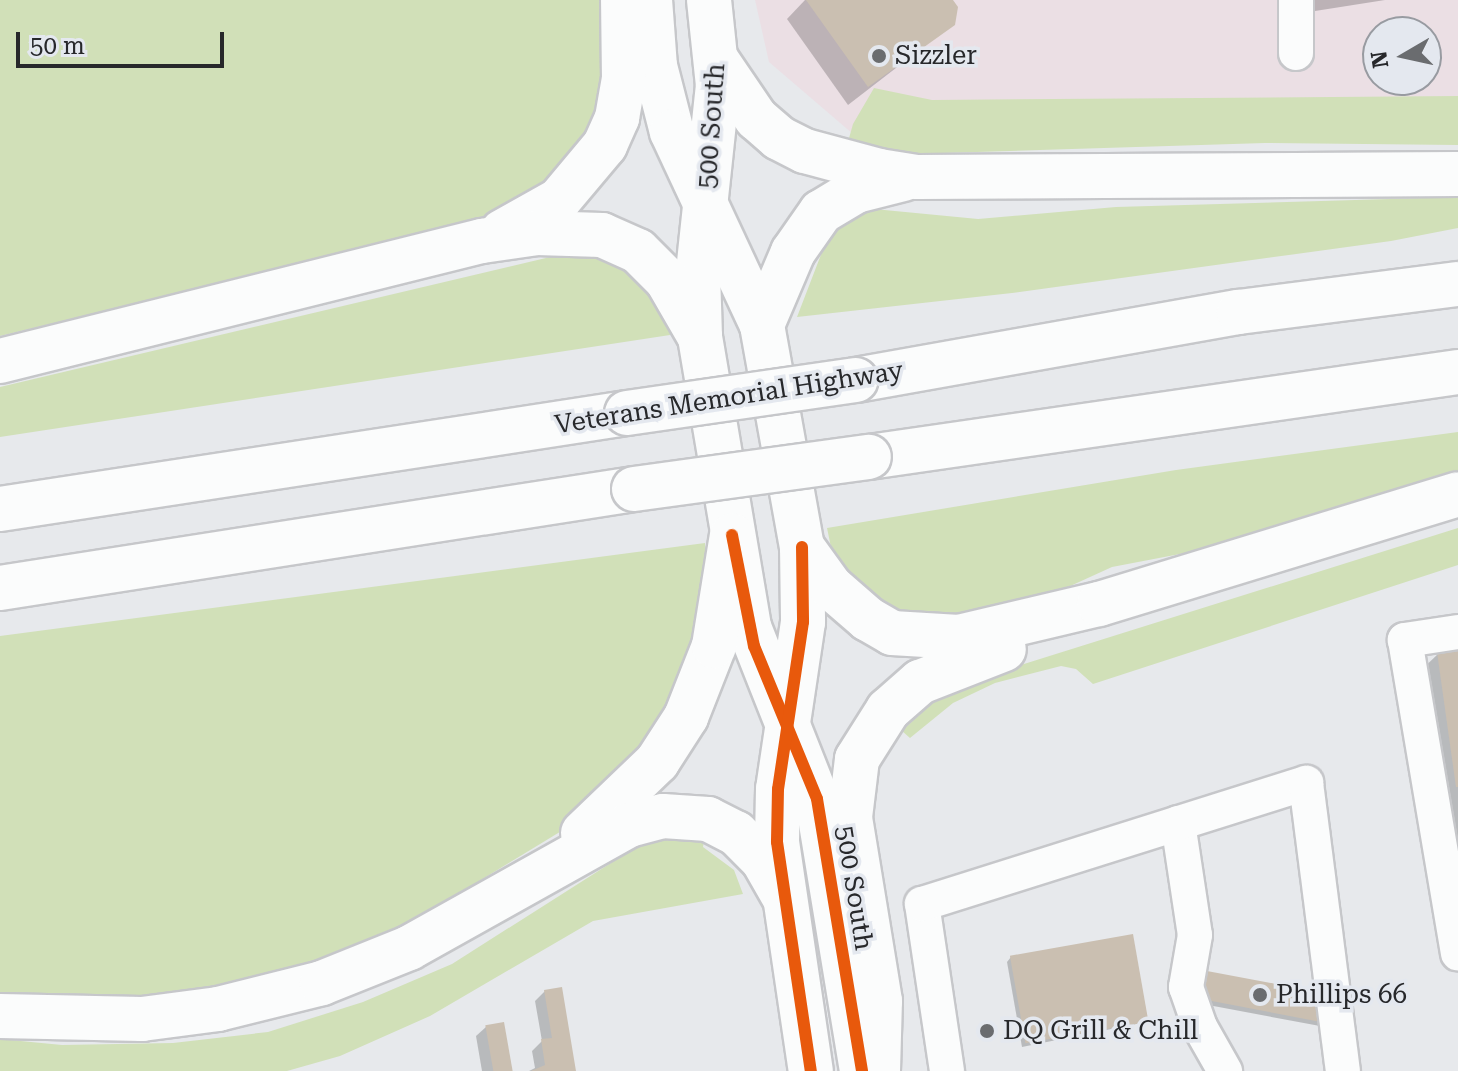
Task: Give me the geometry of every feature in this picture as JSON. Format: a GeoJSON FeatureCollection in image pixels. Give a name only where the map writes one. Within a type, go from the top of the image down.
{"type":"FeatureCollection","features":[{"type":"Feature","properties":{"kind":"main road"},"geometry":{"type":"LineString","coordinates":[[482,241],[559,200],[605,145],[617,118],[624,79],[623,0]]}},
{"type":"Feature","properties":{"kind":"main road","name":"500 South"},"geometry":{"type":"LineString","coordinates":[[650,0],[662,101],[762,325],[802,547],[803,622],[787,717],[777,817],[783,895],[811,1071]]}},
{"type":"Feature","properties":{"kind":"main road","name":"500 South"},"geometry":{"type":"LineString","coordinates":[[709,0],[718,62],[696,298],[700,337],[732,535],[754,646],[787,717],[817,799],[862,1071]]}},
{"type":"Feature","properties":{"kind":"main road"},"geometry":{"type":"LineString","coordinates":[[718,62],[756,118],[779,138],[841,162],[917,177],[1458,174]]}},
{"type":"Feature","properties":{"kind":"main road"},"geometry":{"type":"LineString","coordinates":[[762,325],[793,252],[821,212],[856,191],[917,177]]}},
{"type":"Feature","properties":{"kind":"main road"},"geometry":{"type":"LineString","coordinates":[[0,361],[482,241],[583,233],[621,241],[667,280],[700,337]]}},
{"type":"Feature","properties":{"kind":"main road","name":"Veterans Memorial Highway"},"geometry":{"type":"LineString","coordinates":[[0,509],[856,380],[1239,312],[1458,284]]}},
{"type":"Feature","properties":{"kind":"main road"},"geometry":{"type":"LineString","coordinates":[[0,588],[634,489],[1458,372]]}},
{"type":"Feature","properties":{"kind":"main road"},"geometry":{"type":"LineString","coordinates":[[802,547],[846,602],[892,633],[913,636],[984,633],[1143,590],[1458,494]]}},
{"type":"Feature","properties":{"kind":"main road"},"geometry":{"type":"LineString","coordinates":[[502,895],[620,803],[673,741],[714,646],[732,535]]}},
{"type":"Feature","properties":{"kind":"main road"},"geometry":{"type":"LineString","coordinates":[[878,1071],[880,1001],[850,817],[852,780],[867,739],[888,710],[920,682],[1143,590]]}},
{"type":"Feature","properties":{"kind":"main road"},"geometry":{"type":"LineString","coordinates":[[0,1016],[142,1019],[270,998],[409,948],[629,825],[679,815],[708,819],[736,833],[763,860],[783,895]]}},
{"type":"Feature","properties":{"kind":"lane"},"geometry":{"type":"LineString","coordinates":[[1296,0],[1296,53]]}},
{"type":"Feature","properties":{"kind":"lane"},"geometry":{"type":"LineString","coordinates":[[1458,632],[1405,640],[1458,954]]}},
{"type":"Feature","properties":{"kind":"lane"},"geometry":{"type":"LineString","coordinates":[[947,1071],[922,904],[1306,783],[1343,1071]]}},
{"type":"Feature","properties":{"kind":"lane"},"geometry":{"type":"LineString","coordinates":[[1178,823],[1195,935],[1186,987],[1200,1027],[1225,1071]]}},
{"type":"Feature","properties":{"kind":"shaded area"},"geometry":{"type":"Polygon","coordinates":[[[755,0],[1458,0],[1458,109],[853,134],[769,62],[755,0]]]}},
{"type":"Feature","properties":{"kind":"green space"},"geometry":{"type":"Polygon","coordinates":[[[0,0],[604,0],[604,73],[590,148],[504,215],[0,336],[0,0]]]}},
{"type":"Feature","properties":{"kind":"green space"},"geometry":{"type":"Polygon","coordinates":[[[874,88],[932,100],[1458,96],[1458,145],[1265,143],[844,156],[853,124],[874,88]]]}},
{"type":"Feature","properties":{"kind":"green space"},"geometry":{"type":"Polygon","coordinates":[[[1458,197],[1458,228],[1391,241],[1012,293],[797,317],[827,239],[840,224],[874,209],[978,219],[1116,207],[1458,197]]]}},
{"type":"Feature","properties":{"kind":"green space"},"geometry":{"type":"Polygon","coordinates":[[[567,253],[591,253],[633,271],[669,315],[670,335],[0,437],[0,387],[567,253]]]}},
{"type":"Feature","properties":{"kind":"green space"},"geometry":{"type":"Polygon","coordinates":[[[1458,432],[1458,476],[1206,549],[1112,567],[1002,617],[890,617],[833,557],[827,528],[1176,470],[1458,432]]]}},
{"type":"Feature","properties":{"kind":"green space"},"geometry":{"type":"Polygon","coordinates":[[[1458,528],[1458,565],[1093,684],[1076,669],[1061,666],[995,683],[953,703],[910,738],[902,731],[940,695],[986,676],[1458,528]]]}},
{"type":"Feature","properties":{"kind":"green space"},"geometry":{"type":"Polygon","coordinates":[[[705,543],[707,569],[690,681],[591,813],[358,955],[220,998],[0,1004],[0,636],[705,543]]]}},
{"type":"Feature","properties":{"kind":"green space"},"geometry":{"type":"Polygon","coordinates":[[[672,837],[704,841],[703,847],[734,870],[743,894],[593,921],[430,1016],[340,1056],[287,1071],[0,1071],[0,1039],[62,1045],[173,1043],[268,1032],[363,1002],[452,964],[636,847],[672,837]]]}},
{"type":"Feature","properties":{"kind":"building","name":"Sizzler"},"geometry":{"type":"Polygon","coordinates":[[[806,0],[953,0],[958,7],[955,25],[868,87],[806,0]]]}},
{"type":"Feature","properties":{"kind":"building"},"geometry":{"type":"Polygon","coordinates":[[[1458,648],[1458,787],[1456,787],[1437,652],[1458,648]]]}},
{"type":"Feature","properties":{"kind":"building"},"geometry":{"type":"Polygon","coordinates":[[[1133,934],[1148,1022],[1025,1043],[1010,956],[1133,934]]]}},
{"type":"Feature","properties":{"kind":"building","name":"Phillips 66"},"geometry":{"type":"Polygon","coordinates":[[[1191,968],[1324,993],[1326,1023],[1196,998],[1191,968]]]}},
{"type":"Feature","properties":{"kind":"building"},"geometry":{"type":"Polygon","coordinates":[[[562,987],[576,1071],[531,1071],[545,1065],[541,1039],[552,1038],[544,990],[562,987]]]}},
{"type":"Feature","properties":{"kind":"building"},"geometry":{"type":"Polygon","coordinates":[[[504,1022],[513,1071],[493,1071],[485,1025],[504,1022]]]}},
{"type":"Feature","properties":{"kind":"cycle path"},"geometry":{"type":"LineString","coordinates":[[732,535],[754,646],[817,799],[862,1071]]}},
{"type":"Feature","properties":{"kind":"cycle path"},"geometry":{"type":"LineString","coordinates":[[802,547],[803,622],[778,789],[777,842],[811,1071]]}},
{"type":"Feature","properties":{"kind":"place","name":"Sizzler"},"geometry":{"type":"Point","coordinates":[879,56]}},
{"type":"Feature","properties":{"kind":"place","name":"Phillips 66"},"geometry":{"type":"Point","coordinates":[1260,995]}},
{"type":"Feature","properties":{"kind":"place","name":"DQ Grill & Chill"},"geometry":{"type":"Point","coordinates":[987,1031]}}]}
